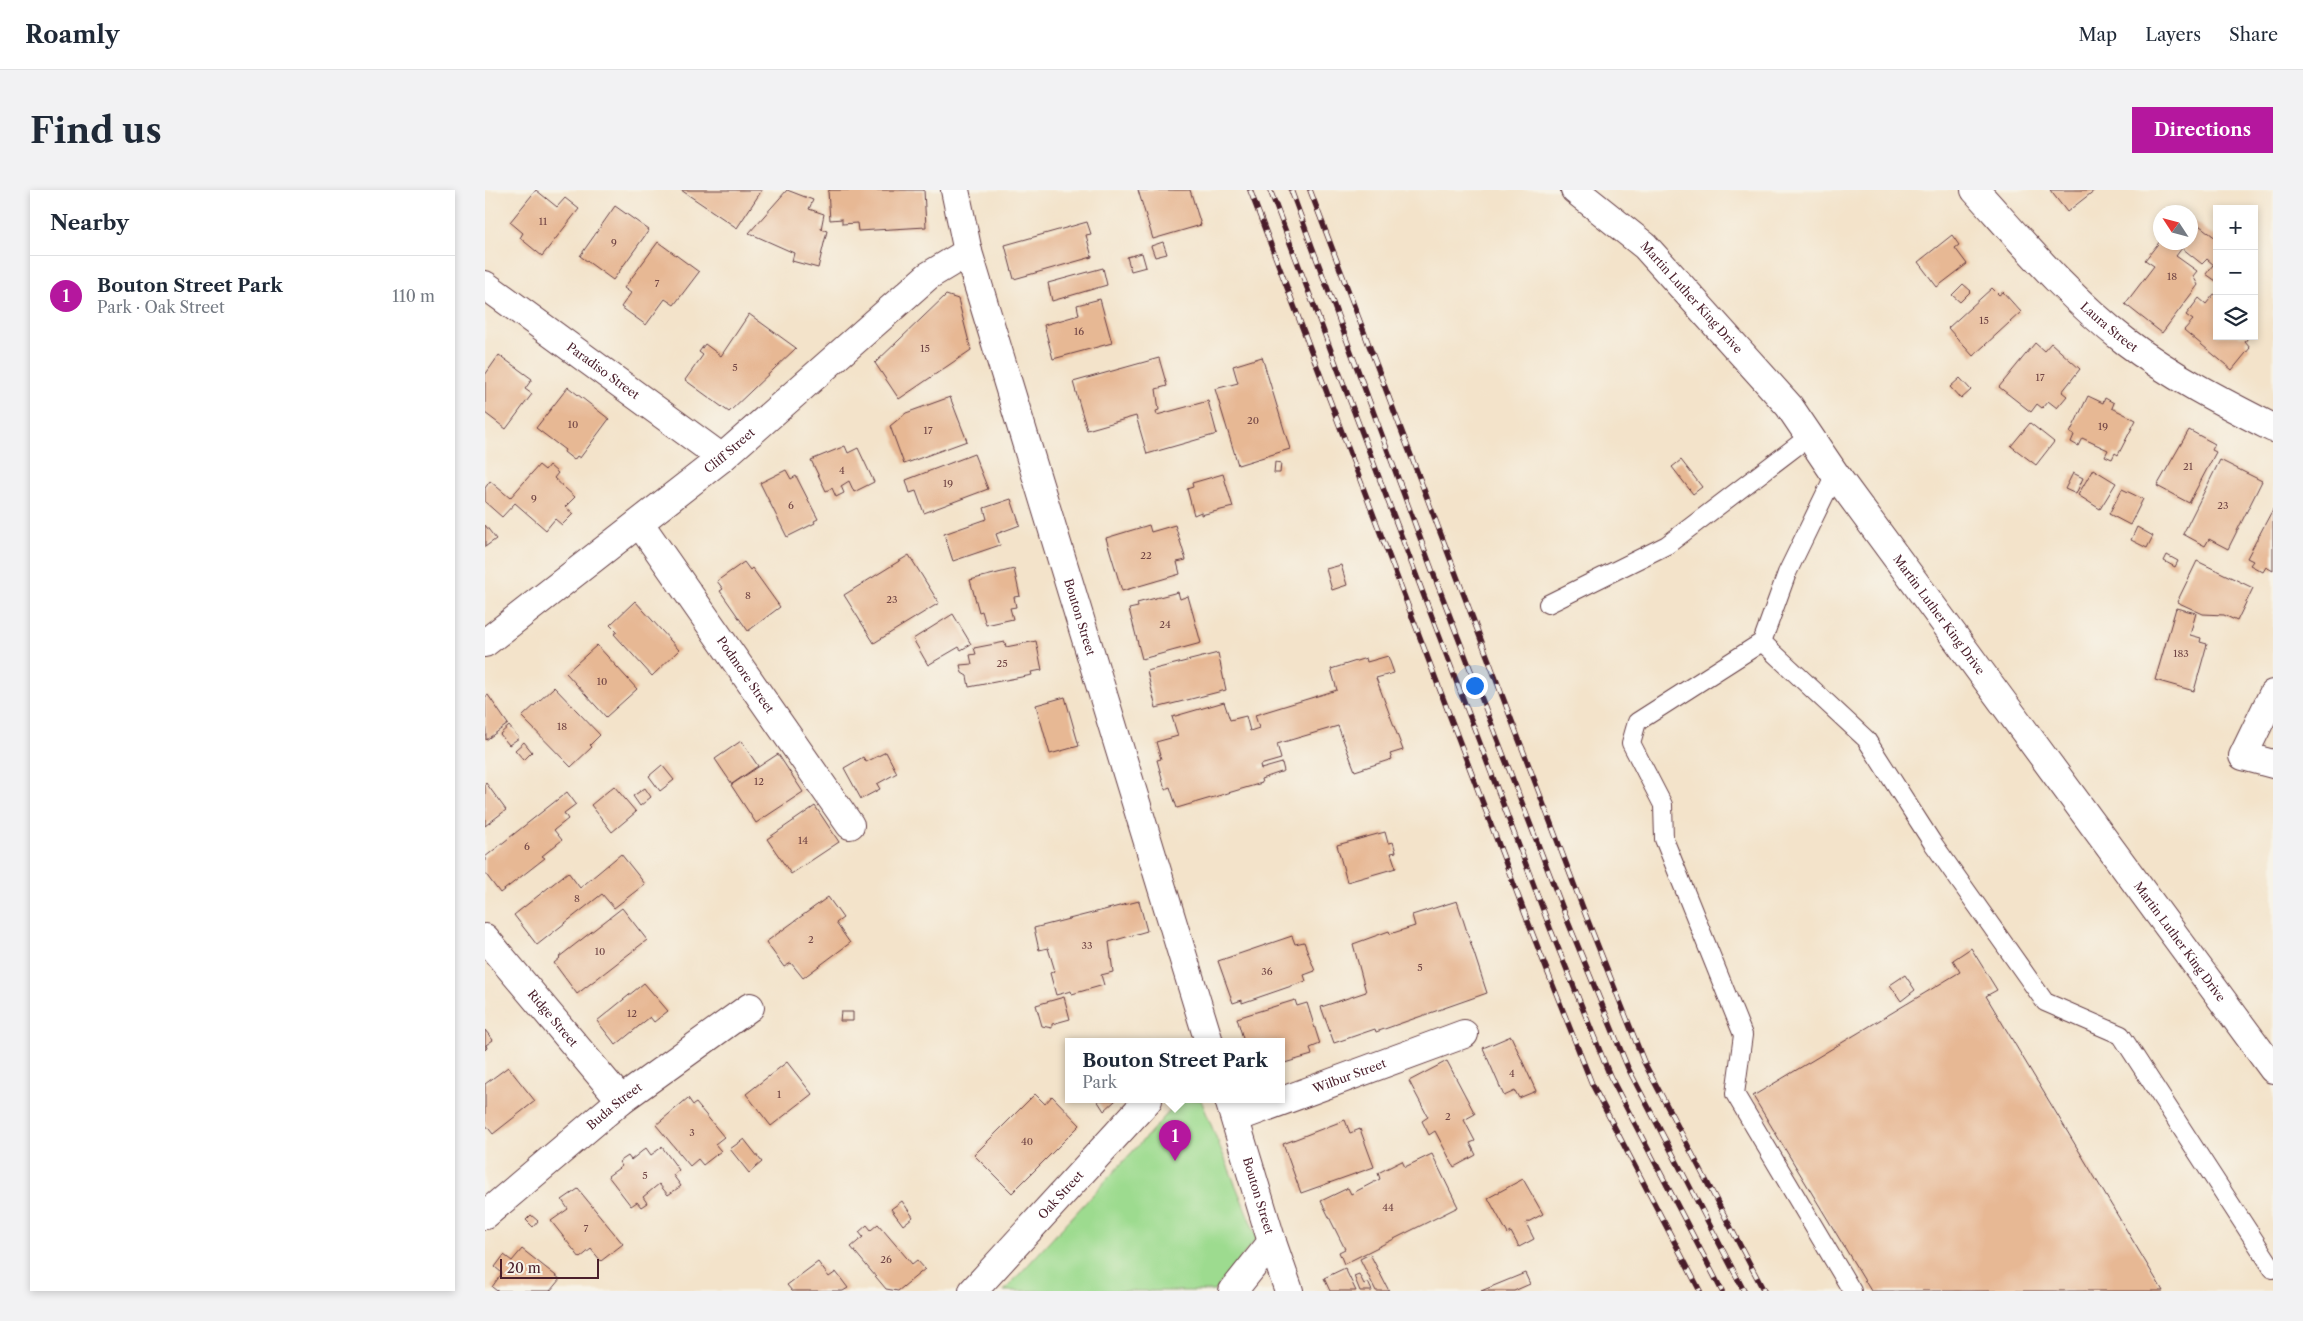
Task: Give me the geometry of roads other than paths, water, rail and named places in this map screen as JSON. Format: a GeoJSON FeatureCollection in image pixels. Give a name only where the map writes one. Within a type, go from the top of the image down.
{"type":"FeatureCollection","features":[{"type":"Feature","properties":{"kind":"street","name":"Bouton Street"},"geometry":{"type":"LineString","coordinates":[[955,190],[968,252],[1204,1038]]}},
{"type":"Feature","properties":{"kind":"street","name":"Martin Luther King Drive"},"geometry":{"type":"LineString","coordinates":[[1575,190],[1645,246],[1789,406],[1811,435],[1835,474],[2273,1069]]}},
{"type":"Feature","properties":{"kind":"street","name":"Laura Street"},"geometry":{"type":"LineString","coordinates":[[1975,190],[2057,281],[2125,341],[2204,393],[2273,428]]}},
{"type":"Feature","properties":{"kind":"street","name":"Cliff Street"},"geometry":{"type":"LineString","coordinates":[[485,643],[640,524],[722,458],[928,276],[968,252]]}},
{"type":"Feature","properties":{"kind":"street","name":"Paradiso Street"},"geometry":{"type":"LineString","coordinates":[[485,285],[722,458]]}},
{"type":"Feature","properties":{"kind":"street","name":"Podmore Street"},"geometry":{"type":"LineString","coordinates":[[640,524],[850,825]]}},
{"type":"Feature","properties":{"kind":"street"},"geometry":{"type":"LineString","coordinates":[[2273,694],[2243,756],[2273,764]]}},
{"type":"Feature","properties":{"kind":"street","name":"Ridge Street"},"geometry":{"type":"LineString","coordinates":[[485,938],[621,1100]]}},
{"type":"Feature","properties":{"kind":"street","name":"Buda Street"},"geometry":{"type":"LineString","coordinates":[[485,1215],[621,1100],[749,1007]]}},
{"type":"Feature","properties":{"kind":"street","name":"Wilbur Street"},"geometry":{"type":"LineString","coordinates":[[1285,1092],[1464,1034]]}},
{"type":"Feature","properties":{"kind":"street","name":"Oak Street"},"geometry":{"type":"LineString","coordinates":[[973,1291],[1145,1103]]}},
{"type":"Feature","properties":{"kind":"street","name":"Wilbur Street"},"geometry":{"type":"LineString","coordinates":[[1232,1109],[1251,1103]]}},
{"type":"Feature","properties":{"kind":"street","name":"Bouton Street"},"geometry":{"type":"LineString","coordinates":[[1232,1109],[1271,1242],[1289,1291]]}},
{"type":"Feature","properties":{"kind":"street"},"geometry":{"type":"LineString","coordinates":[[1233,1291],[1271,1242]]}},
{"type":"Feature","properties":{"kind":"lane"},"geometry":{"type":"LineString","coordinates":[[1549,604],[1667,545],[1811,435]]}},
{"type":"Feature","properties":{"kind":"lane"},"geometry":{"type":"LineString","coordinates":[[1835,474],[1787,573],[1762,642],[1637,722],[1631,743],[1663,804],[1664,839],[1743,1035],[1735,1094],[1852,1291]]}},
{"type":"Feature","properties":{"kind":"lane"},"geometry":{"type":"LineString","coordinates":[[1762,642],[1866,739],[1932,842],[2045,1002],[2121,1035],[2273,1269]]}},
{"type":"Feature","properties":{"kind":"railway"},"geometry":{"type":"LineString","coordinates":[[1250,190],[1533,935],[1592,1084],[1700,1291]]}},
{"type":"Feature","properties":{"kind":"railway"},"geometry":{"type":"LineString","coordinates":[[1270,190],[1550,928],[1610,1076],[1722,1291]]}},
{"type":"Feature","properties":{"kind":"railway"},"geometry":{"type":"LineString","coordinates":[[1291,190],[1432,570],[1568,922],[1628,1068],[1744,1291]]}},
{"type":"Feature","properties":{"kind":"railway"},"geometry":{"type":"LineString","coordinates":[[1310,190],[1586,916],[1644,1062],[1764,1291]]}},
{"type":"Feature","properties":{"kind":"place","name":"Bouton Street Park"},"geometry":{"type":"Point","coordinates":[1175,1161]}}]}
